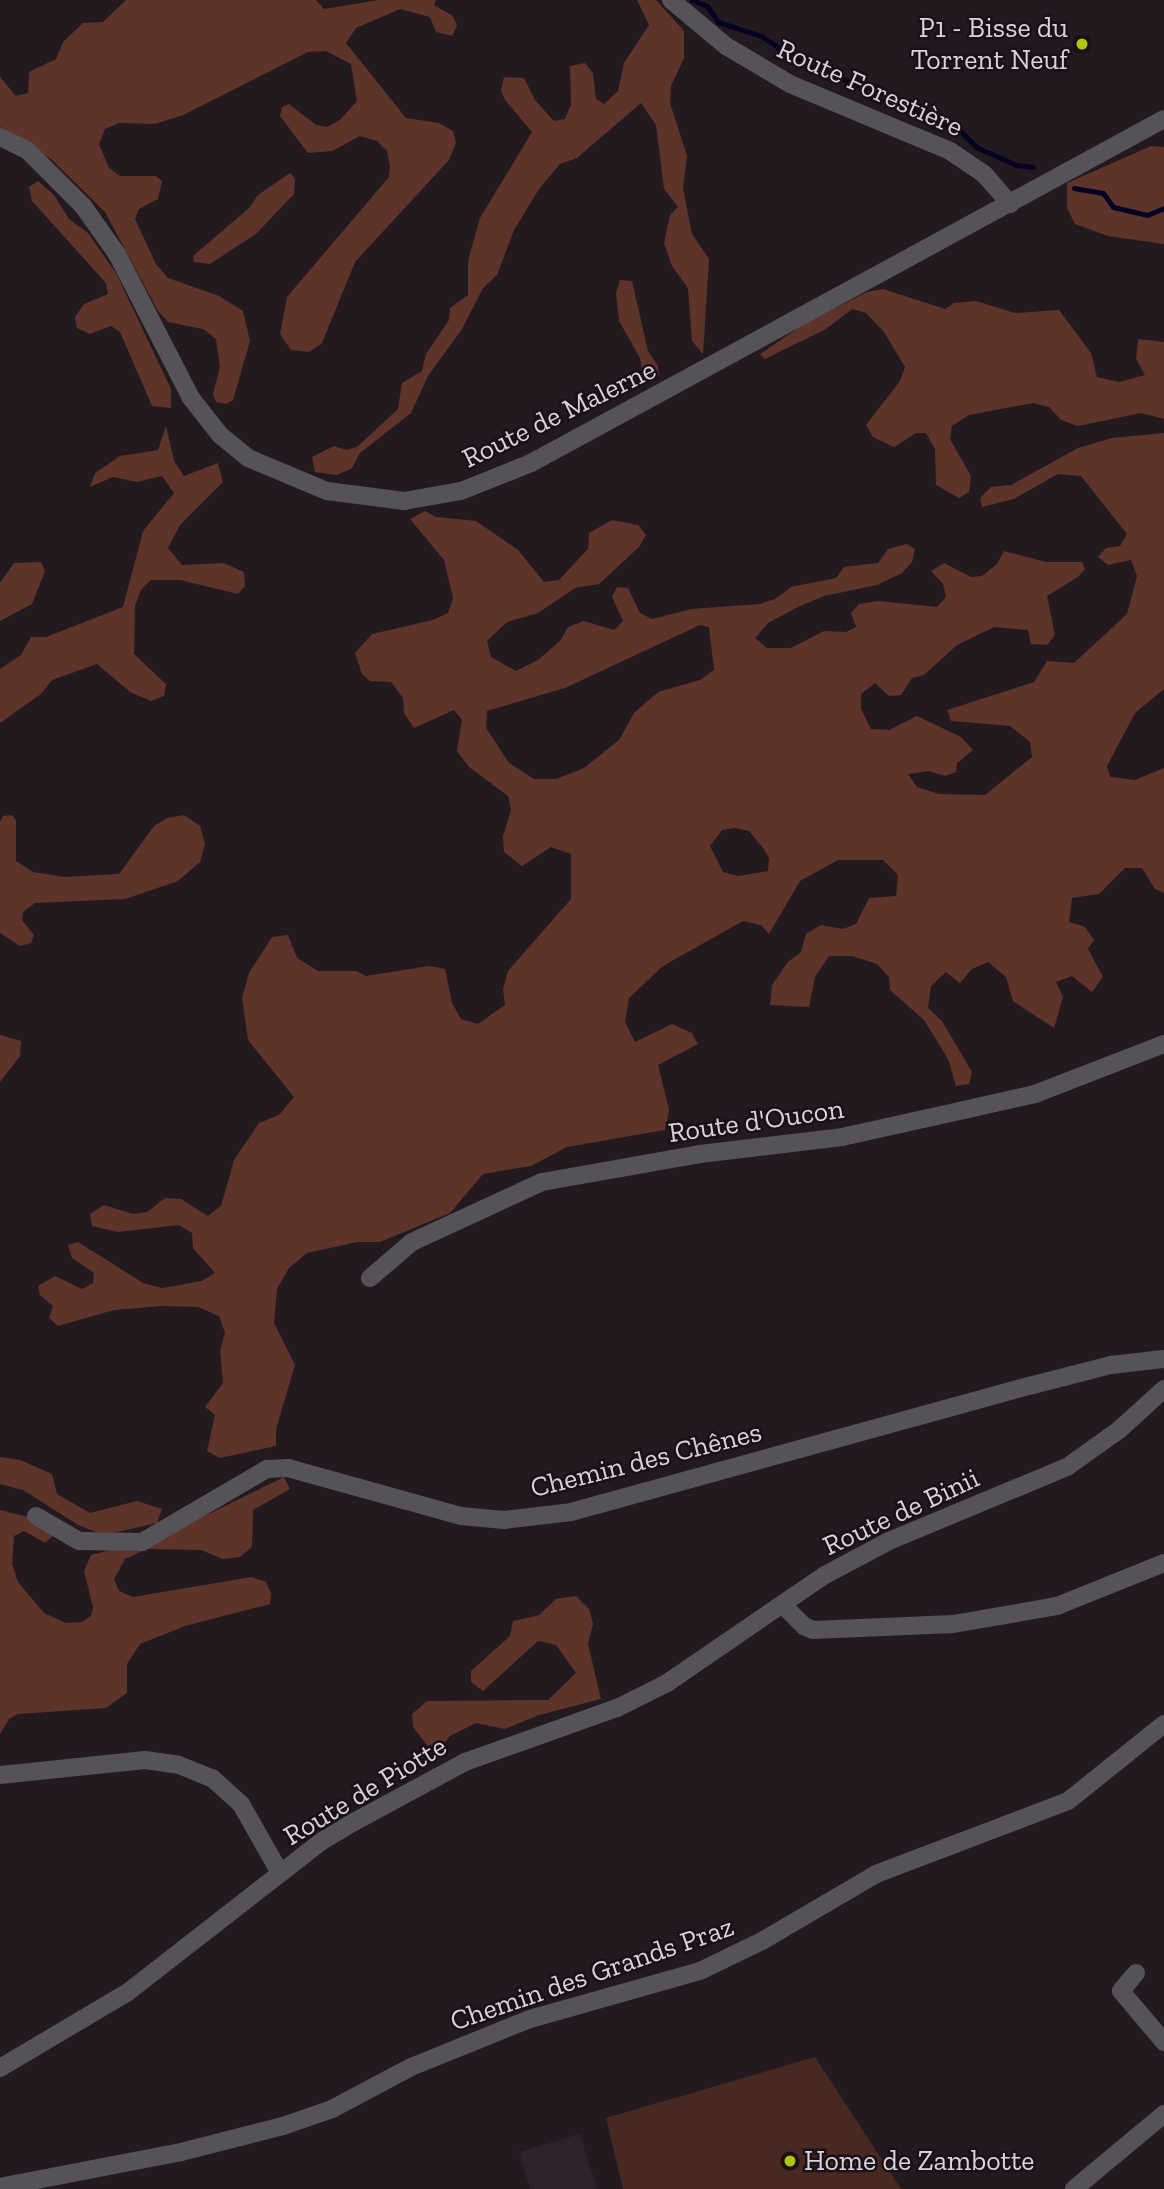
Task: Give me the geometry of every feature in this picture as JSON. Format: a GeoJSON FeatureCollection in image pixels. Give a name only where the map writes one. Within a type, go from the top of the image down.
{"type":"FeatureCollection","features":[{"type":"Feature","properties":{"kind":"street","name":"Route Forestière"},"geometry":{"type":"LineString","coordinates":[[671,0],[726,46],[790,84],[950,151],[984,174],[1010,204]]}},
{"type":"Feature","properties":{"kind":"street","name":"Route de Malerne"},"geometry":{"type":"LineString","coordinates":[[0,136],[27,149],[83,206],[117,254],[191,398],[220,435],[248,458],[314,487],[404,501],[461,491],[531,463],[1164,119]]}},
{"type":"Feature","properties":{"kind":"street","name":"Route d'Oucon"},"geometry":{"type":"LineString","coordinates":[[370,1278],[412,1242],[542,1182],[672,1158],[842,1137],[1035,1094],[1164,1044]]}},
{"type":"Feature","properties":{"kind":"street","name":"Chemin des Chênes"},"geometry":{"type":"LineString","coordinates":[[36,1516],[79,1541],[142,1542],[267,1469],[288,1468],[461,1516],[504,1520],[570,1512],[1029,1386],[1111,1365],[1164,1359]]}},
{"type":"Feature","properties":{"kind":"street","name":"Route de Binii"},"geometry":{"type":"LineString","coordinates":[[784,1606],[825,1575],[889,1542],[1067,1467],[1119,1430],[1164,1389]]}},
{"type":"Feature","properties":{"kind":"street"},"geometry":{"type":"LineString","coordinates":[[784,1606],[804,1626],[813,1630],[953,1624],[1056,1606],[1164,1563]]}},
{"type":"Feature","properties":{"kind":"street","name":"Route de Piotte"},"geometry":{"type":"LineString","coordinates":[[0,2068],[128,1992],[280,1873],[354,1822],[465,1762],[617,1708],[667,1684],[784,1606]]}},
{"type":"Feature","properties":{"kind":"street","name":"Chemin des Grands Praz"},"geometry":{"type":"LineString","coordinates":[[0,2187],[181,2152],[283,2126],[332,2109],[420,2063],[530,2019],[700,1971],[762,1941],[876,1874],[1068,1801],[1164,1724]]}},
{"type":"Feature","properties":{"kind":"street"},"geometry":{"type":"LineString","coordinates":[[0,1775],[145,1760],[179,1765],[212,1778],[241,1804],[280,1873]]}},
{"type":"Feature","properties":{"kind":"street"},"geometry":{"type":"LineString","coordinates":[[1136,1973],[1121,1991],[1164,2042]]}},
{"type":"Feature","properties":{"kind":"street"},"geometry":{"type":"LineString","coordinates":[[1074,2189],[1164,2114]]}},
{"type":"Feature","properties":{"kind":"shaded area"},"geometry":{"type":"Polygon","coordinates":[[[126,0],[316,0],[324,9],[379,0],[436,0],[434,5],[453,16],[457,26],[452,36],[436,32],[430,17],[400,9],[356,28],[346,43],[406,118],[439,123],[453,131],[456,143],[449,160],[355,262],[322,343],[309,352],[291,350],[280,334],[287,297],[389,177],[390,166],[387,151],[377,141],[360,136],[332,151],[308,153],[280,116],[282,107],[289,104],[316,125],[327,127],[340,120],[357,101],[351,64],[326,51],[308,52],[183,115],[155,124],[119,123],[105,129],[99,144],[109,168],[120,176],[156,176],[162,181],[158,199],[139,209],[135,219],[156,264],[168,278],[219,296],[243,311],[250,341],[233,400],[226,404],[216,402],[213,394],[220,367],[216,339],[203,329],[168,322],[158,311],[105,212],[51,159],[0,127],[0,77],[16,96],[28,93],[29,72],[56,59],[63,42],[83,23],[103,22],[126,0]]]}},
{"type":"Feature","properties":{"kind":"shaded area"},"geometry":{"type":"Polygon","coordinates":[[[637,0],[656,0],[684,31],[684,58],[671,86],[670,103],[687,156],[683,188],[692,234],[709,259],[703,354],[692,341],[688,288],[672,266],[664,243],[670,215],[678,207],[664,189],[656,125],[641,103],[577,158],[560,164],[539,189],[514,230],[497,275],[483,288],[462,329],[428,376],[411,413],[360,453],[352,468],[337,475],[315,472],[312,457],[334,446],[346,450],[357,447],[398,409],[402,383],[422,371],[426,354],[449,320],[450,308],[468,295],[468,261],[480,218],[532,132],[505,100],[501,90],[504,77],[524,78],[535,100],[554,121],[565,119],[571,105],[570,66],[585,63],[593,73],[596,99],[604,104],[618,91],[624,63],[649,25],[637,0]]]}},
{"type":"Feature","properties":{"kind":"shaded area"},"geometry":{"type":"Polygon","coordinates":[[[1151,146],[1164,147],[1164,244],[1108,236],[1075,224],[1067,208],[1067,183],[1151,146]]]}},
{"type":"Feature","properties":{"kind":"shaded area"},"geometry":{"type":"Polygon","coordinates":[[[290,173],[295,179],[294,194],[256,234],[210,264],[194,262],[193,256],[249,208],[258,195],[290,173]]]}},
{"type":"Feature","properties":{"kind":"shaded area"},"geometry":{"type":"Polygon","coordinates":[[[38,181],[54,195],[69,219],[88,233],[116,273],[171,389],[171,408],[152,406],[120,332],[111,326],[90,334],[77,328],[75,317],[84,304],[108,294],[106,283],[32,201],[29,187],[38,181]]]}},
{"type":"Feature","properties":{"kind":"shaded area"},"geometry":{"type":"Polygon","coordinates":[[[620,280],[632,281],[648,351],[658,366],[659,375],[644,383],[640,358],[619,321],[616,293],[620,280]]]}},
{"type":"Feature","properties":{"kind":"shaded area"},"geometry":{"type":"Polygon","coordinates":[[[883,289],[945,309],[954,303],[976,301],[1015,313],[1059,310],[1091,353],[1097,377],[1119,382],[1145,375],[1136,359],[1138,339],[1164,342],[1164,419],[1141,413],[1078,426],[1061,420],[1049,407],[1033,403],[969,415],[952,426],[950,439],[971,476],[969,492],[959,498],[936,485],[935,449],[926,433],[916,433],[894,447],[873,437],[866,425],[900,381],[905,367],[884,332],[866,313],[852,309],[826,329],[765,359],[760,354],[804,324],[867,292],[883,289]]]}},
{"type":"Feature","properties":{"kind":"shaded area"},"geometry":{"type":"Polygon","coordinates":[[[166,426],[174,461],[184,476],[218,463],[223,482],[180,525],[168,548],[182,565],[224,563],[244,572],[245,586],[238,594],[180,580],[151,580],[141,590],[135,606],[134,654],[166,684],[164,696],[151,701],[130,692],[97,664],[52,680],[41,694],[0,723],[0,669],[21,655],[31,637],[46,637],[123,607],[143,531],[174,493],[162,476],[137,482],[113,477],[90,487],[95,473],[120,456],[158,450],[166,426]]]}},
{"type":"Feature","properties":{"kind":"shaded area"},"geometry":{"type":"Polygon","coordinates":[[[1164,433],[1164,689],[1135,713],[1107,766],[1110,777],[1135,780],[1164,768],[1164,893],[1155,889],[1142,868],[1125,868],[1099,894],[1072,898],[1069,922],[1085,927],[1094,940],[1088,949],[1103,977],[1092,992],[1072,976],[1056,982],[1063,997],[1054,1028],[1013,1001],[1006,977],[988,962],[972,969],[960,983],[946,972],[931,986],[928,1008],[942,1021],[972,1072],[969,1084],[956,1086],[948,1059],[924,1020],[890,990],[889,977],[877,964],[852,956],[829,956],[815,977],[809,1007],[770,1005],[772,985],[788,962],[801,952],[806,934],[821,925],[843,929],[856,924],[869,898],[896,896],[898,875],[883,860],[838,860],[800,881],[769,934],[761,925],[743,921],[663,966],[629,998],[625,1022],[635,1042],[672,1024],[692,1033],[698,1044],[658,1065],[669,1110],[665,1130],[567,1147],[531,1166],[483,1174],[450,1213],[380,1242],[357,1242],[307,1253],[289,1268],[277,1289],[274,1323],[295,1365],[276,1429],[276,1446],[220,1458],[207,1451],[215,1415],[205,1407],[223,1383],[220,1350],[225,1333],[219,1316],[198,1307],[162,1306],[114,1310],[58,1326],[49,1318],[53,1306],[40,1295],[38,1286],[55,1276],[82,1289],[93,1283],[94,1273],[72,1258],[68,1245],[78,1242],[143,1283],[162,1288],[202,1281],[215,1273],[193,1248],[192,1233],[179,1225],[118,1232],[92,1226],[90,1214],[104,1205],[133,1214],[147,1212],[165,1198],[181,1199],[208,1216],[221,1206],[234,1160],[259,1123],[279,1115],[294,1097],[248,1040],[242,998],[249,973],[272,937],[288,935],[297,958],[318,971],[356,971],[366,976],[429,966],[445,969],[452,1003],[461,1019],[478,1024],[505,1005],[503,989],[508,971],[571,899],[571,854],[551,847],[522,866],[504,852],[503,836],[511,810],[508,796],[469,767],[457,751],[462,720],[454,710],[414,728],[404,713],[403,698],[391,682],[370,681],[362,674],[355,653],[372,634],[433,620],[448,613],[453,598],[444,560],[410,519],[425,511],[436,517],[476,521],[518,550],[544,582],[559,580],[588,549],[589,533],[612,520],[638,525],[646,535],[639,547],[599,584],[575,588],[538,613],[507,622],[487,641],[491,657],[516,671],[538,660],[560,641],[568,627],[584,621],[614,630],[623,621],[612,597],[617,587],[628,588],[640,613],[652,619],[692,609],[760,604],[775,599],[791,587],[836,578],[844,567],[878,563],[888,549],[907,544],[915,549],[912,562],[902,573],[877,585],[824,596],[798,607],[768,623],[755,638],[767,648],[791,648],[824,631],[846,632],[856,627],[851,613],[859,604],[878,601],[937,607],[946,597],[943,584],[931,571],[944,563],[971,577],[982,576],[997,564],[1004,551],[1046,562],[1082,562],[1085,569],[1078,577],[1047,596],[1055,635],[1047,645],[1031,644],[1028,630],[994,627],[957,645],[924,675],[912,678],[901,695],[889,696],[875,683],[861,694],[861,709],[871,729],[889,730],[917,716],[961,737],[973,750],[957,763],[956,772],[945,776],[929,771],[908,774],[917,787],[939,794],[985,795],[1032,757],[1030,742],[1010,726],[951,721],[947,710],[1034,682],[1047,661],[1074,663],[1127,614],[1137,576],[1131,560],[1108,565],[1098,557],[1106,548],[1120,546],[1127,534],[1081,476],[1058,474],[1014,499],[982,507],[980,498],[991,487],[1011,485],[1078,448],[1112,438],[1164,433]],[[700,625],[565,688],[487,711],[486,728],[509,763],[534,779],[556,779],[584,768],[619,740],[634,713],[658,692],[700,680],[714,670],[709,627],[700,625]],[[735,828],[722,830],[710,846],[723,872],[738,876],[768,871],[769,858],[763,848],[749,831],[735,828]]]}},
{"type":"Feature","properties":{"kind":"shaded area"},"geometry":{"type":"Polygon","coordinates":[[[41,562],[45,571],[32,604],[0,621],[0,583],[14,563],[41,562]]]}},
{"type":"Feature","properties":{"kind":"shaded area"},"geometry":{"type":"Polygon","coordinates":[[[12,815],[16,820],[16,861],[33,872],[64,877],[119,874],[154,826],[167,818],[184,815],[200,826],[205,844],[200,862],[178,881],[125,899],[35,903],[23,912],[22,920],[34,935],[31,943],[20,946],[0,933],[0,822],[3,816],[12,815]]]}},
{"type":"Feature","properties":{"kind":"shaded area"},"geometry":{"type":"Polygon","coordinates":[[[0,1035],[21,1041],[20,1056],[0,1082],[0,1035]]]}},
{"type":"Feature","properties":{"kind":"shaded area"},"geometry":{"type":"Polygon","coordinates":[[[0,1457],[20,1460],[52,1474],[57,1494],[90,1513],[137,1501],[162,1509],[157,1523],[104,1535],[78,1525],[23,1490],[0,1484],[0,1457]]]}},
{"type":"Feature","properties":{"kind":"shaded area"},"geometry":{"type":"Polygon","coordinates":[[[284,1477],[290,1489],[253,1510],[252,1547],[240,1557],[223,1559],[201,1550],[147,1549],[125,1559],[114,1579],[119,1591],[133,1597],[251,1577],[266,1582],[271,1593],[270,1604],[185,1626],[140,1644],[127,1664],[127,1693],[106,1708],[18,1714],[9,1719],[0,1734],[0,1510],[32,1518],[56,1533],[45,1543],[24,1531],[14,1536],[12,1564],[18,1582],[44,1613],[66,1623],[82,1622],[91,1616],[93,1607],[84,1571],[91,1555],[166,1535],[284,1477]]]}},
{"type":"Feature","properties":{"kind":"shaded area"},"geometry":{"type":"Polygon","coordinates":[[[576,1596],[589,1609],[593,1624],[588,1644],[601,1699],[539,1715],[505,1729],[476,1723],[450,1736],[440,1748],[430,1749],[413,1727],[412,1714],[427,1701],[548,1700],[576,1673],[556,1645],[538,1641],[483,1691],[471,1682],[471,1671],[510,1636],[513,1621],[539,1615],[556,1599],[576,1596]]]}},
{"type":"Feature","properties":{"kind":"shaded area"},"geometry":{"type":"Polygon","coordinates":[[[815,2057],[901,2189],[623,2189],[606,2118],[815,2057]]]}},
{"type":"Feature","properties":{"kind":"shaded area"},"geometry":{"type":"Polygon","coordinates":[[[580,2134],[597,2189],[530,2189],[519,2152],[580,2134]]]}},
{"type":"Feature","properties":{"kind":"waterway"},"geometry":{"type":"LineString","coordinates":[[692,0],[707,6],[718,22],[761,36],[804,64],[866,88]]}},
{"type":"Feature","properties":{"kind":"waterway"},"geometry":{"type":"LineString","coordinates":[[913,111],[934,126],[956,127],[978,148],[1016,165],[1033,167]]}},
{"type":"Feature","properties":{"kind":"waterway"},"geometry":{"type":"LineString","coordinates":[[1074,188],[1103,193],[1113,207],[1147,215],[1164,208]]}},
{"type":"Feature","properties":{"kind":"place","name":"P1 - Bisse du Torrent Neuf"},"geometry":{"type":"Point","coordinates":[1082,44]}},
{"type":"Feature","properties":{"kind":"place","name":"Home de Zambotte"},"geometry":{"type":"Point","coordinates":[790,2161]}}]}
